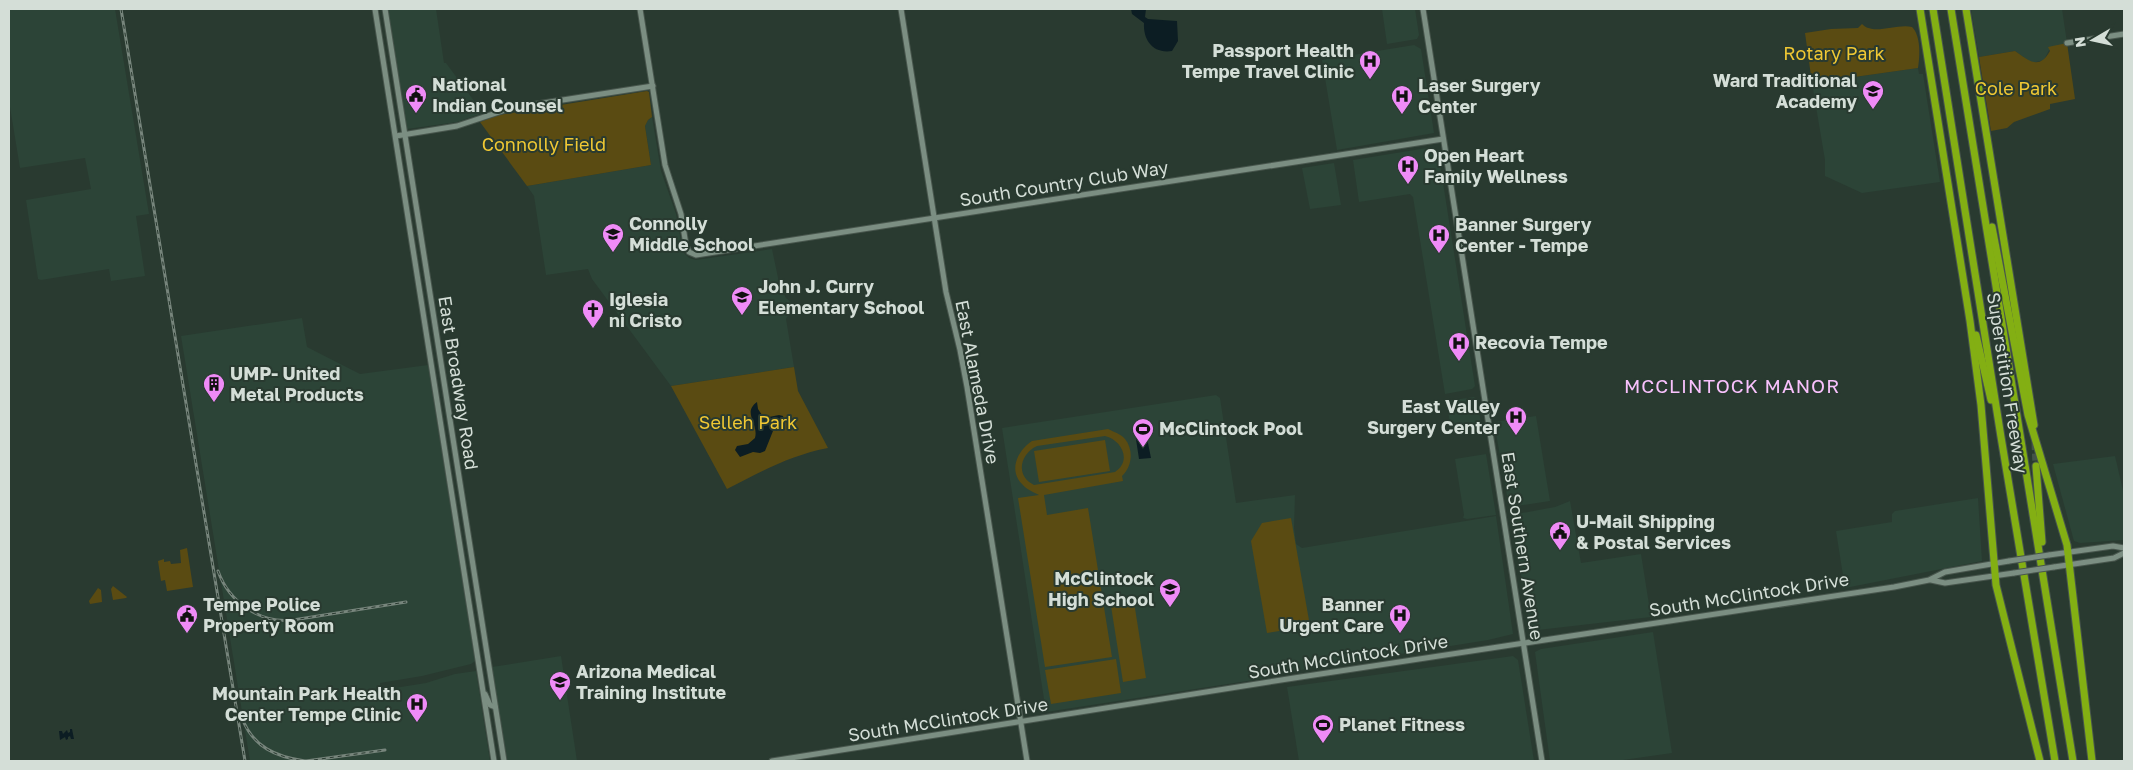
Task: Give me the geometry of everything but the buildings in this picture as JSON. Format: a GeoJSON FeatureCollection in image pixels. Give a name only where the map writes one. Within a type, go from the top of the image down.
{"type":"FeatureCollection","features":[{"type":"Feature","properties":{"kind":"highway"},"geometry":{"type":"LineString","coordinates":[[1920,9],[1981,405],[1995,576],[2040,761]]}},
{"type":"Feature","properties":{"kind":"highway","name":"Superstition Freeway"},"geometry":{"type":"LineString","coordinates":[[1933,9],[2000,437],[2055,761]]}},
{"type":"Feature","properties":{"kind":"highway","name":"Superstition Freeway"},"geometry":{"type":"LineString","coordinates":[[1952,9],[2073,761]]}},
{"type":"Feature","properties":{"kind":"highway"},"geometry":{"type":"LineString","coordinates":[[1966,9],[2034,425]]}},
{"type":"Feature","properties":{"kind":"highway"},"geometry":{"type":"LineString","coordinates":[[1973,139],[2005,289],[2028,415],[2050,484],[2067,552],[2092,761]]}},
{"type":"Feature","properties":{"kind":"highway"},"geometry":{"type":"LineString","coordinates":[[1950,197],[1983,370],[2000,437]]}},
{"type":"Feature","properties":{"kind":"highway"},"geometry":{"type":"LineString","coordinates":[[2036,466],[2038,502],[2053,639]]}},
{"type":"Feature","properties":{"kind":"main road","name":"East Broadway Road"},"geometry":{"type":"LineString","coordinates":[[375,9],[494,761]]}},
{"type":"Feature","properties":{"kind":"main road","name":"East Broadway Road"},"geometry":{"type":"LineString","coordinates":[[385,9],[504,761]]}},
{"type":"Feature","properties":{"kind":"main road"},"geometry":{"type":"LineString","coordinates":[[396,136],[457,126],[511,108],[653,86],[640,9]]}},
{"type":"Feature","properties":{"kind":"main road","name":"East Alameda Drive"},"geometry":{"type":"LineString","coordinates":[[901,9],[946,292],[967,387],[1027,761]]}},
{"type":"Feature","properties":{"kind":"main road","name":"East Southern Avenue"},"geometry":{"type":"LineString","coordinates":[[1423,9],[1542,761]]}},
{"type":"Feature","properties":{"kind":"main road"},"geometry":{"type":"LineString","coordinates":[[2067,43],[2124,34]]}},
{"type":"Feature","properties":{"kind":"main road","name":"South Country Club Way"},"geometry":{"type":"LineString","coordinates":[[653,86],[668,178],[681,214],[686,245],[689,252],[696,255],[1443,139]]}},
{"type":"Feature","properties":{"kind":"main road","name":"South McClintock Drive"},"geometry":{"type":"LineString","coordinates":[[772,761],[1929,580],[1945,572],[1994,563],[2113,546],[2124,548]]}},
{"type":"Feature","properties":{"kind":"main road","name":"South McClintock Drive"},"geometry":{"type":"LineString","coordinates":[[1929,580],[1945,583],[2114,558],[2124,553]]}},
{"type":"Feature","properties":{"kind":"main road"},"geometry":{"type":"LineString","coordinates":[[479,665],[488,660]]}},
{"type":"Feature","properties":{"kind":"main road"},"geometry":{"type":"LineString","coordinates":[[483,691],[490,705],[495,707]]}},
{"type":"Feature","properties":{"kind":"shaded area"},"geometry":{"type":"Polygon","coordinates":[[[9,9],[115,9],[149,214],[136,216],[145,276],[111,281],[109,269],[38,279],[26,200],[91,189],[85,158],[20,168],[9,101],[9,9]]]}},
{"type":"Feature","properties":{"kind":"shaded area"},"geometry":{"type":"Polygon","coordinates":[[[388,9],[436,9],[444,63],[446,63],[483,113],[457,122],[407,129],[388,9]]]}},
{"type":"Feature","properties":{"kind":"shaded area"},"geometry":{"type":"Polygon","coordinates":[[[1131,9],[1146,9],[1145,17],[1148,19],[1177,21],[1178,41],[1172,51],[1159,50],[1150,44],[1145,35],[1144,23],[1132,14],[1131,9]]]}},
{"type":"Feature","properties":{"kind":"shaded area"},"geometry":{"type":"Polygon","coordinates":[[[1382,9],[1415,9],[1419,35],[1417,39],[1387,44],[1382,9]]]}},
{"type":"Feature","properties":{"kind":"shaded area"},"geometry":{"type":"Polygon","coordinates":[[[1971,9],[2062,9],[2067,43],[2050,48],[2044,60],[2036,62],[2030,62],[2015,51],[1979,57],[1971,9]]]}},
{"type":"Feature","properties":{"kind":"shaded area"},"geometry":{"type":"Polygon","coordinates":[[[1414,45],[1421,49],[1434,133],[1337,150],[1322,60],[1414,45]]]}},
{"type":"Feature","properties":{"kind":"shaded area","name":"Ward Traditional Academy"},"geometry":{"type":"Polygon","coordinates":[[[1918,68],[1919,74],[1923,74],[1940,182],[1862,193],[1825,176],[1825,160],[1812,83],[1918,68]]]}},
{"type":"Feature","properties":{"kind":"shaded area","name":"Connolly Middle School"},"geometry":{"type":"Polygon","coordinates":[[[652,117],[661,171],[676,214],[683,252],[689,258],[696,260],[772,249],[780,287],[786,298],[794,305],[786,319],[794,367],[671,386],[592,279],[588,269],[546,275],[534,196],[527,186],[651,165],[645,126],[652,117]]]}},
{"type":"Feature","properties":{"kind":"shaded area"},"geometry":{"type":"Polygon","coordinates":[[[1433,147],[1438,151],[1475,386],[1472,389],[1445,394],[1413,197],[1410,194],[1359,202],[1353,160],[1433,147]]]}},
{"type":"Feature","properties":{"kind":"shaded area"},"geometry":{"type":"Polygon","coordinates":[[[1334,163],[1341,205],[1310,209],[1302,168],[1334,163]]]}},
{"type":"Feature","properties":{"kind":"shaded area"},"geometry":{"type":"Polygon","coordinates":[[[302,318],[307,347],[360,374],[428,365],[475,661],[471,664],[422,676],[380,683],[382,690],[426,683],[455,674],[476,671],[490,761],[250,761],[181,336],[302,318]]]}},
{"type":"Feature","properties":{"kind":"shaded area","name":"McClintock High School"},"geometry":{"type":"Polygon","coordinates":[[[1216,395],[1220,398],[1236,503],[1295,495],[1294,528],[1296,544],[1302,548],[1496,516],[1513,634],[1488,640],[1276,674],[1260,679],[1046,712],[1002,428],[1216,395]]]}},
{"type":"Feature","properties":{"kind":"shaded area"},"geometry":{"type":"Polygon","coordinates":[[[1474,397],[1477,400],[1482,429],[1452,434],[1446,401],[1474,397]]]}},
{"type":"Feature","properties":{"kind":"shaded area"},"geometry":{"type":"Polygon","coordinates":[[[757,402],[758,409],[764,418],[783,416],[785,424],[783,430],[773,431],[765,451],[760,453],[753,452],[740,457],[735,450],[737,446],[748,444],[755,438],[756,433],[751,410],[757,402]]]}},
{"type":"Feature","properties":{"kind":"shaded area"},"geometry":{"type":"Polygon","coordinates":[[[1536,416],[1550,501],[1510,507],[1494,422],[1536,416]]]}},
{"type":"Feature","properties":{"kind":"shaded area","name":"McClintock Pool"},"geometry":{"type":"Polygon","coordinates":[[[1145,424],[1149,437],[1147,438],[1151,458],[1139,459],[1134,426],[1145,424]]]}},
{"type":"Feature","properties":{"kind":"shaded area"},"geometry":{"type":"Polygon","coordinates":[[[1486,454],[1496,515],[1463,518],[1455,459],[1486,454]]]}},
{"type":"Feature","properties":{"kind":"shaded area"},"geometry":{"type":"Polygon","coordinates":[[[2115,456],[2124,495],[2124,540],[2080,543],[2074,541],[2053,464],[2115,456]]]}},
{"type":"Feature","properties":{"kind":"shaded area"},"geometry":{"type":"Polygon","coordinates":[[[1978,498],[1982,561],[1845,588],[1836,531],[1892,522],[1892,514],[1895,511],[1978,498]]]}},
{"type":"Feature","properties":{"kind":"shaded area"},"geometry":{"type":"Polygon","coordinates":[[[1570,501],[1581,563],[1641,554],[1651,617],[1538,630],[1530,628],[1511,515],[1555,507],[1570,501]]]}},
{"type":"Feature","properties":{"kind":"shaded area"},"geometry":{"type":"Polygon","coordinates":[[[1653,632],[1672,753],[1616,761],[1550,761],[1535,652],[1541,649],[1653,632]]]}},
{"type":"Feature","properties":{"kind":"shaded area"},"geometry":{"type":"Polygon","coordinates":[[[561,656],[577,761],[507,761],[492,667],[561,656]]]}},
{"type":"Feature","properties":{"kind":"shaded area"},"geometry":{"type":"Polygon","coordinates":[[[1513,656],[1518,660],[1534,761],[1299,761],[1287,687],[1513,656]]]}},
{"type":"Feature","properties":{"kind":"shaded area"},"geometry":{"type":"Polygon","coordinates":[[[70,729],[72,729],[74,739],[71,739],[70,736],[66,740],[65,737],[60,740],[59,731],[62,731],[63,734],[67,730],[68,733],[70,732],[70,729]]]}},
{"type":"Feature","properties":{"kind":"green space","name":"Rotary Park"},"geometry":{"type":"Polygon","coordinates":[[[1862,24],[1872,29],[1912,27],[1918,41],[1918,68],[1812,83],[1805,33],[1831,29],[1858,28],[1862,24]]]}},
{"type":"Feature","properties":{"kind":"green space","name":"Cole Park"},"geometry":{"type":"Polygon","coordinates":[[[2067,43],[2075,99],[2050,104],[2050,109],[2014,122],[2007,128],[1991,131],[1979,57],[2015,51],[2033,62],[2038,62],[2042,61],[2050,51],[2048,47],[2067,43]]]}},
{"type":"Feature","properties":{"kind":"green space","name":"Connolly Field"},"geometry":{"type":"Polygon","coordinates":[[[649,92],[652,117],[645,126],[651,165],[527,186],[480,122],[499,115],[649,92]]]}},
{"type":"Feature","properties":{"kind":"green space","name":"Selleh Park"},"geometry":{"type":"Polygon","coordinates":[[[794,367],[798,391],[828,448],[788,460],[727,489],[671,386],[794,367]]]}},
{"type":"Feature","properties":{"kind":"green space"},"geometry":{"type":"Polygon","coordinates":[[[1108,429],[1123,437],[1130,448],[1130,463],[1122,476],[1123,481],[1044,495],[1047,515],[1088,508],[1112,657],[1045,667],[1018,498],[1039,495],[1022,484],[1018,479],[1015,467],[1019,455],[1032,441],[1108,429]],[[1105,436],[1037,446],[1024,459],[1022,471],[1024,476],[1034,485],[1115,472],[1123,462],[1124,457],[1120,446],[1111,438],[1105,436]]]}},
{"type":"Feature","properties":{"kind":"green space"},"geometry":{"type":"Polygon","coordinates":[[[1105,440],[1110,471],[1039,482],[1034,451],[1105,440]]]}},
{"type":"Feature","properties":{"kind":"green space"},"geometry":{"type":"Polygon","coordinates":[[[1291,518],[1310,626],[1267,633],[1251,541],[1262,523],[1291,518]]]}},
{"type":"Feature","properties":{"kind":"green space"},"geometry":{"type":"Polygon","coordinates":[[[187,548],[193,587],[167,591],[165,580],[161,581],[158,561],[164,559],[164,562],[170,561],[171,564],[181,563],[180,550],[187,548]]]}},
{"type":"Feature","properties":{"kind":"green space"},"geometry":{"type":"Polygon","coordinates":[[[113,586],[127,597],[113,600],[111,589],[113,586]]]}},
{"type":"Feature","properties":{"kind":"green space"},"geometry":{"type":"Polygon","coordinates":[[[98,588],[101,590],[102,602],[90,604],[89,601],[98,588]]]}},
{"type":"Feature","properties":{"kind":"green space"},"geometry":{"type":"Polygon","coordinates":[[[1134,602],[1146,678],[1123,682],[1111,606],[1134,602]]]}},
{"type":"Feature","properties":{"kind":"green space"},"geometry":{"type":"Polygon","coordinates":[[[1116,659],[1121,693],[1051,704],[1045,670],[1116,659]]]}},
{"type":"Feature","properties":{"kind":"tunnel"},"geometry":{"type":"LineString","coordinates":[[2035,443],[2036,466]]}},
{"type":"Feature","properties":{"kind":"railway"},"geometry":{"type":"LineString","coordinates":[[121,9],[245,761]]}},
{"type":"Feature","properties":{"kind":"railway"},"geometry":{"type":"LineString","coordinates":[[218,571],[230,592],[247,609],[269,618],[281,620],[293,620],[406,602]]}},
{"type":"Feature","properties":{"kind":"railway"},"geometry":{"type":"LineString","coordinates":[[242,718],[252,736],[267,749],[284,757],[305,761]]}},
{"type":"Feature","properties":{"kind":"railway"},"geometry":{"type":"LineString","coordinates":[[306,761],[385,750]]}},
{"type":"Feature","properties":{"kind":"place","name":"Passport Health Tempe Travel Clinic"},"geometry":{"type":"Point","coordinates":[1370,80]}},
{"type":"Feature","properties":{"kind":"place","name":"Ward Traditional Academy"},"geometry":{"type":"Point","coordinates":[1873,110]}},
{"type":"Feature","properties":{"kind":"place","name":"National Indian Counsel"},"geometry":{"type":"Point","coordinates":[416,114]}},
{"type":"Feature","properties":{"kind":"place","name":"Laser Surgery Center"},"geometry":{"type":"Point","coordinates":[1402,115]}},
{"type":"Feature","properties":{"kind":"place","name":"Open Heart Family Wellness"},"geometry":{"type":"Point","coordinates":[1408,185]}},
{"type":"Feature","properties":{"kind":"place","name":"Connolly Middle School"},"geometry":{"type":"Point","coordinates":[613,253]}},
{"type":"Feature","properties":{"kind":"place","name":"Banner Surgery Center - Tempe"},"geometry":{"type":"Point","coordinates":[1439,254]}},
{"type":"Feature","properties":{"kind":"place","name":"John J. Curry Elementary School"},"geometry":{"type":"Point","coordinates":[742,316]}},
{"type":"Feature","properties":{"kind":"place","name":"Iglesia ni Cristo"},"geometry":{"type":"Point","coordinates":[593,329]}},
{"type":"Feature","properties":{"kind":"place","name":"Recovia Tempe"},"geometry":{"type":"Point","coordinates":[1459,362]}},
{"type":"Feature","properties":{"kind":"place","name":"UMP- United Metal Products"},"geometry":{"type":"Point","coordinates":[214,403]}},
{"type":"Feature","properties":{"kind":"place","name":"East Valley Surgery Center"},"geometry":{"type":"Point","coordinates":[1516,436]}},
{"type":"Feature","properties":{"kind":"place","name":"McClintock Pool"},"geometry":{"type":"Point","coordinates":[1143,448]}},
{"type":"Feature","properties":{"kind":"place","name":"U-Mail Shipping & Postal Services"},"geometry":{"type":"Point","coordinates":[1560,551]}},
{"type":"Feature","properties":{"kind":"place","name":"McClintock High School"},"geometry":{"type":"Point","coordinates":[1170,608]}},
{"type":"Feature","properties":{"kind":"place","name":"Tempe Police Property Room"},"geometry":{"type":"Point","coordinates":[187,634]}},
{"type":"Feature","properties":{"kind":"place","name":"Banner Urgent Care"},"geometry":{"type":"Point","coordinates":[1400,634]}},
{"type":"Feature","properties":{"kind":"place","name":"Arizona Medical Training Institute"},"geometry":{"type":"Point","coordinates":[560,701]}},
{"type":"Feature","properties":{"kind":"place","name":"Mountain Park Health Center Tempe Clinic"},"geometry":{"type":"Point","coordinates":[417,723]}},
{"type":"Feature","properties":{"kind":"place","name":"Planet Fitness"},"geometry":{"type":"Point","coordinates":[1323,744]}},
{"type":"Feature","properties":{"kind":"district","name":"MCCLINTOCK MANOR"},"geometry":{"type":"Point","coordinates":[1732,386]}}]}
